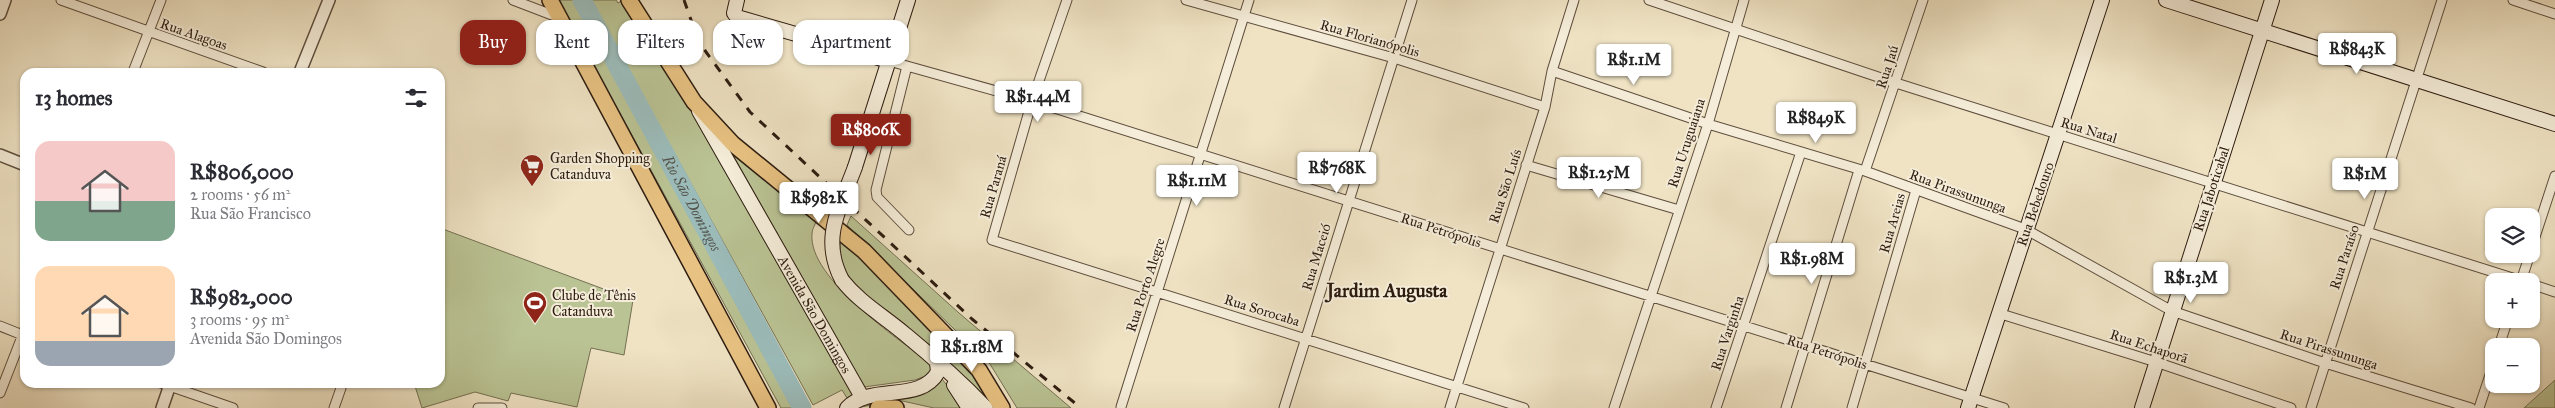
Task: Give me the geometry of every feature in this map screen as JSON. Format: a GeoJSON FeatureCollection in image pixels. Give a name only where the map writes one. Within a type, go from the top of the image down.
{"type":"FeatureCollection","features":[{"type":"Feature","properties":{"kind":"main road"},"geometry":{"type":"LineString","coordinates":[[550,0],[768,408]]}},
{"type":"Feature","properties":{"kind":"main road","name":"Avenida São Domingos"},"geometry":{"type":"LineString","coordinates":[[629,0],[694,102],[862,397]]}},
{"type":"Feature","properties":{"kind":"main road"},"geometry":{"type":"LineString","coordinates":[[902,20],[908,0]]}},
{"type":"Feature","properties":{"kind":"main road","name":"Rua Bebedouro"},"geometry":{"type":"LineString","coordinates":[[1970,403],[2025,229],[2059,135],[2102,0]]}},
{"type":"Feature","properties":{"kind":"main road"},"geometry":{"type":"LineString","coordinates":[[2166,0],[2263,29],[2555,124]]}},
{"type":"Feature","properties":{"kind":"main road","name":"Rua Jaboticabal"},"geometry":{"type":"LineString","coordinates":[[2142,408],[2272,0]]}},
{"type":"Feature","properties":{"kind":"main road","name":"Rua Petrópolis"},"geometry":{"type":"LineString","coordinates":[[735,7],[737,17],[793,33]]}},
{"type":"Feature","properties":{"kind":"main road"},"geometry":{"type":"LineString","coordinates":[[888,65],[830,239],[834,266],[842,280],[867,306],[906,334],[986,408]]}},
{"type":"Feature","properties":{"kind":"main road","name":"Avenida São Domingos"},"geometry":{"type":"LineString","coordinates":[[694,102],[746,156],[845,233],[864,251],[979,370],[1002,408]]}},
{"type":"Feature","properties":{"kind":"main road"},"geometry":{"type":"LineString","coordinates":[[847,408],[862,397],[913,390],[927,384],[938,372],[937,362]]}},
{"type":"Feature","properties":{"kind":"main road"},"geometry":{"type":"LineString","coordinates":[[937,362],[969,408]]}},
{"type":"Feature","properties":{"kind":"main road"},"geometry":{"type":"LineString","coordinates":[[878,408],[896,408]]}},
{"type":"Feature","properties":{"kind":"street"},"geometry":{"type":"LineString","coordinates":[[0,14],[5,0]]}},
{"type":"Feature","properties":{"kind":"street","name":"Rua Alagoas"},"geometry":{"type":"LineString","coordinates":[[61,0],[252,68]]}},
{"type":"Feature","properties":{"kind":"street"},"geometry":{"type":"LineString","coordinates":[[134,68],[161,0]]}},
{"type":"Feature","properties":{"kind":"street"},"geometry":{"type":"LineString","coordinates":[[302,68],[329,0]]}},
{"type":"Feature","properties":{"kind":"street"},"geometry":{"type":"LineString","coordinates":[[514,0],[560,18]]}},
{"type":"Feature","properties":{"kind":"street","name":"Rua Paraná"},"geometry":{"type":"LineString","coordinates":[[992,240],[1032,101],[1067,0]]}},
{"type":"Feature","properties":{"kind":"street","name":"Rua Florianópolis"},"geometry":{"type":"LineString","coordinates":[[1186,0],[1394,58],[1545,107]]}},
{"type":"Feature","properties":{"kind":"street","name":"Rua Porto Alegre"},"geometry":{"type":"LineString","coordinates":[[1121,407],[1249,0]]}},
{"type":"Feature","properties":{"kind":"street","name":"Rua Maceió"},"geometry":{"type":"LineString","coordinates":[[1284,408],[1412,0]]}},
{"type":"Feature","properties":{"kind":"street","name":"Rua São Luís"},"geometry":{"type":"LineString","coordinates":[[1450,408],[1545,107],[1552,71],[1574,0]]}},
{"type":"Feature","properties":{"kind":"street","name":"Rua Natal"},"geometry":{"type":"LineString","coordinates":[[1649,0],[1896,83],[2496,273]]}},
{"type":"Feature","properties":{"kind":"street","name":"Rua Uruguaiana"},"geometry":{"type":"LineString","coordinates":[[1614,408],[1708,124],[1744,0]]}},
{"type":"Feature","properties":{"kind":"street","name":"Rua Jaú"},"geometry":{"type":"LineString","coordinates":[[1786,408],[1862,170],[1896,83],[1923,0]]}},
{"type":"Feature","properties":{"kind":"street","name":"Rua Paraíso"},"geometry":{"type":"LineString","coordinates":[[2311,408],[2442,0]]}},
{"type":"Feature","properties":{"kind":"street"},"geometry":{"type":"LineString","coordinates":[[2513,0],[2555,14]]}},
{"type":"Feature","properties":{"kind":"street","name":"Rua Petrópolis"},"geometry":{"type":"LineString","coordinates":[[903,65],[1032,101],[1650,298],[1865,364],[1970,403],[2004,408]]}},
{"type":"Feature","properties":{"kind":"street"},"geometry":{"type":"LineString","coordinates":[[907,66],[876,190],[877,197],[909,230]]}},
{"type":"Feature","properties":{"kind":"street","name":"Rua Pirassununga"},"geometry":{"type":"LineString","coordinates":[[1552,71],[1708,124],[1862,170],[2025,229],[2172,311],[2325,363],[2471,408]]}},
{"type":"Feature","properties":{"kind":"street","name":"Rua Varginha"},"geometry":{"type":"LineString","coordinates":[[1716,408],[1744,326],[1764,258],[1801,152]]}},
{"type":"Feature","properties":{"kind":"street"},"geometry":{"type":"LineString","coordinates":[[0,155],[20,163]]}},
{"type":"Feature","properties":{"kind":"street"},"geometry":{"type":"LineString","coordinates":[[1526,165],[1679,210]]}},
{"type":"Feature","properties":{"kind":"street"},"geometry":{"type":"LineString","coordinates":[[2540,222],[2555,176]]}},
{"type":"Feature","properties":{"kind":"street","name":"Rua Areias"},"geometry":{"type":"LineString","coordinates":[[1852,408],[1916,190]]}},
{"type":"Feature","properties":{"kind":"street","name":"Rua Sorocaba"},"geometry":{"type":"LineString","coordinates":[[992,240],[1524,408]]}},
{"type":"Feature","properties":{"kind":"street"},"geometry":{"type":"LineString","coordinates":[[2540,287],[2555,292]]}},
{"type":"Feature","properties":{"kind":"street","name":"Rua Echaporã"},"geometry":{"type":"LineString","coordinates":[[1998,313],[2156,362],[2292,408]]}},
{"type":"Feature","properties":{"kind":"street"},"geometry":{"type":"LineString","coordinates":[[0,326],[20,332]]}},
{"type":"Feature","properties":{"kind":"street"},"geometry":{"type":"LineString","coordinates":[[0,393],[20,343]]}},
{"type":"Feature","properties":{"kind":"street"},"geometry":{"type":"LineString","coordinates":[[162,408],[170,388]]}},
{"type":"Feature","properties":{"kind":"street"},"geometry":{"type":"LineString","coordinates":[[179,388],[233,408]]}},
{"type":"Feature","properties":{"kind":"street"},"geometry":{"type":"LineString","coordinates":[[334,408],[341,388]]}},
{"type":"Feature","properties":{"kind":"street"},"geometry":{"type":"LineString","coordinates":[[2479,408],[2485,390]]}},
{"type":"Feature","properties":{"kind":"street"},"geometry":{"type":"LineString","coordinates":[[478,408],[502,408]]}},
{"type":"Feature","properties":{"kind":"green space"},"geometry":{"type":"Polygon","coordinates":[[[558,0],[578,0],[589,20],[569,20],[558,0]]]}},
{"type":"Feature","properties":{"kind":"green space"},"geometry":{"type":"Polygon","coordinates":[[[590,0],[616,0],[618,3],[621,1],[633,20],[618,20],[618,51],[608,33],[608,20],[601,20],[590,0]]]}},
{"type":"Feature","properties":{"kind":"green space"},"geometry":{"type":"Polygon","coordinates":[[[608,54],[662,152],[796,408],[781,408],[594,65],[608,65],[608,54]]]}},
{"type":"Feature","properties":{"kind":"green space"},"geometry":{"type":"Polygon","coordinates":[[[626,65],[667,65],[696,110],[854,394],[847,398],[842,390],[813,405],[626,65]]]}},
{"type":"Feature","properties":{"kind":"green space"},"geometry":{"type":"Polygon","coordinates":[[[728,146],[818,216],[812,234],[815,251],[824,269],[857,306],[929,362],[931,366],[930,374],[915,380],[864,387],[728,146]]]}},
{"type":"Feature","properties":{"kind":"green space"},"geometry":{"type":"Polygon","coordinates":[[[851,216],[959,313],[1071,408],[1017,408],[990,364],[847,225],[851,216]]]}},
{"type":"Feature","properties":{"kind":"green space","name":"Clube de Tênis Catanduva"},"geometry":{"type":"Polygon","coordinates":[[[445,230],[633,300],[624,355],[591,348],[577,407],[511,393],[508,401],[475,392],[422,408],[416,388],[445,388],[445,230]]]}},
{"type":"Feature","properties":{"kind":"green space"},"geometry":{"type":"Polygon","coordinates":[[[841,238],[973,375],[994,405],[975,390],[923,340],[861,292],[844,268],[840,250],[841,238]]]}},
{"type":"Feature","properties":{"kind":"green space"},"geometry":{"type":"Polygon","coordinates":[[[942,379],[965,408],[934,408],[898,400],[856,408],[922,395],[932,389],[942,379]]]}},
{"type":"Feature","properties":{"kind":"green space"},"geometry":{"type":"Polygon","coordinates":[[[2555,380],[2555,408],[2524,408],[2555,380]]]}},
{"type":"Feature","properties":{"kind":"waterway","name":"Rio São Domingos"},"geometry":{"type":"LineString","coordinates":[[582,0],[802,408]]}},
{"type":"Feature","properties":{"kind":"railway"},"geometry":{"type":"LineString","coordinates":[[684,0],[696,34],[706,52],[750,112],[972,319],[1081,408]]}},
{"type":"Feature","properties":{"kind":"place","name":"Garden Shopping Catanduva"},"geometry":{"type":"Point","coordinates":[532,187]}},
{"type":"Feature","properties":{"kind":"place","name":"Clube de Tênis Catanduva"},"geometry":{"type":"Point","coordinates":[535,324]}},
{"type":"Feature","properties":{"kind":"district","name":"Jardim Augusta"},"geometry":{"type":"Point","coordinates":[1387,290]}}]}
